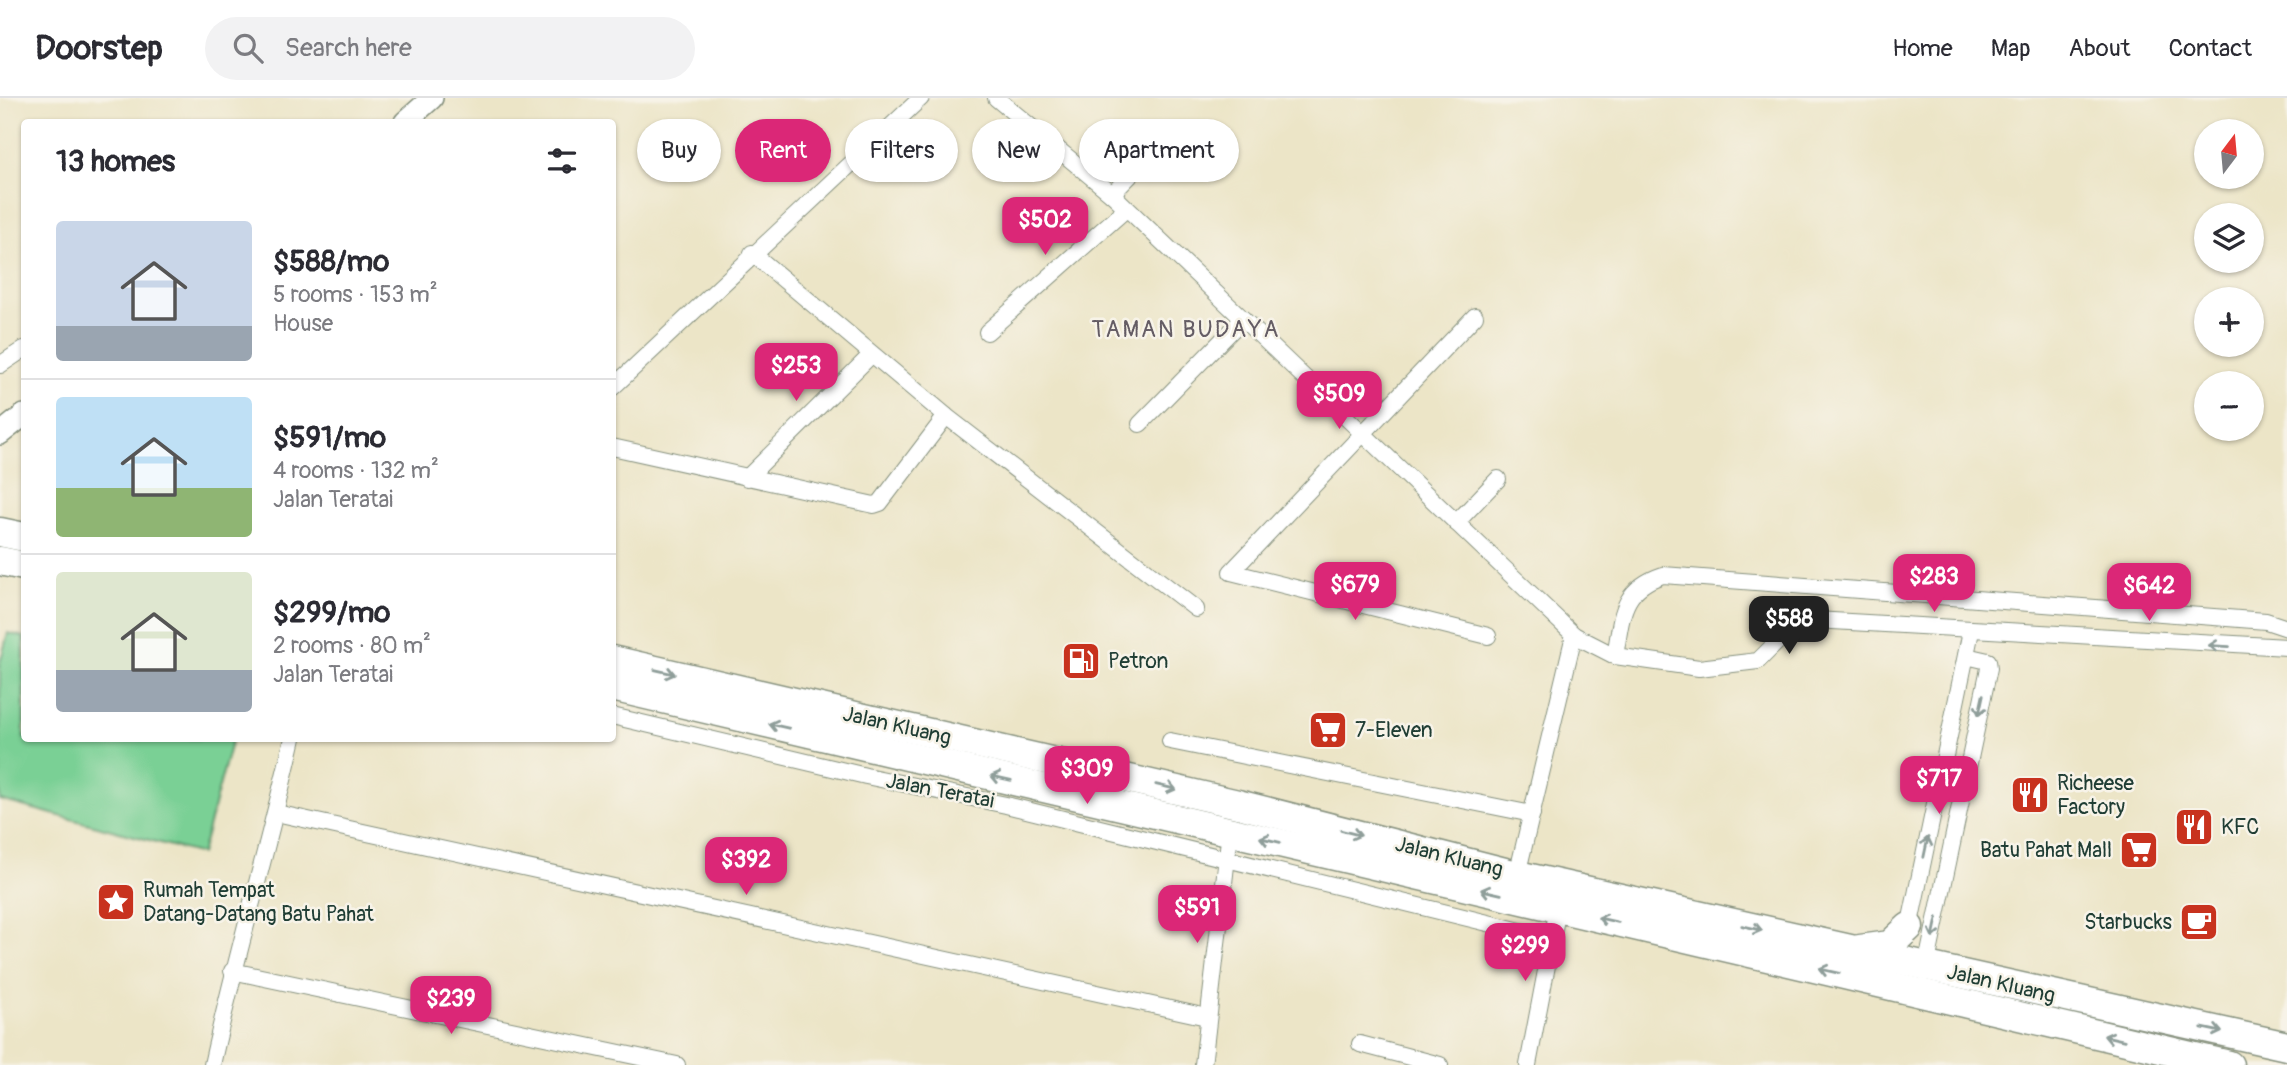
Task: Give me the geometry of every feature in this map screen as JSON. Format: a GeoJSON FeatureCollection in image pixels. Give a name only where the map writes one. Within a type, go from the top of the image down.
{"type":"FeatureCollection","features":[{"type":"Feature","properties":{"kind":"highway"},"geometry":{"type":"LineString","coordinates":[[0,531],[21,536]]}},
{"type":"Feature","properties":{"kind":"highway"},"geometry":{"type":"LineString","coordinates":[[0,561],[21,564]]}},
{"type":"Feature","properties":{"kind":"highway","name":"Jalan Kluang"},"geometry":{"type":"LineString","coordinates":[[616,661],[1238,804],[1517,875],[1844,948],[1911,977],[2229,1065]]}},
{"type":"Feature","properties":{"kind":"highway","name":"Jalan Kluang"},"geometry":{"type":"LineString","coordinates":[[616,688],[868,764],[1230,831],[1558,908],[1911,977],[2287,1046]]}},
{"type":"Feature","properties":{"kind":"highway"},"geometry":{"type":"LineString","coordinates":[[1844,948],[1874,949],[1890,945],[1909,927]]}},
{"type":"Feature","properties":{"kind":"street"},"geometry":{"type":"LineString","coordinates":[[408,119],[432,98]]}},
{"type":"Feature","properties":{"kind":"street"},"geometry":{"type":"LineString","coordinates":[[616,384],[752,253],[921,98]]}},
{"type":"Feature","properties":{"kind":"street"},"geometry":{"type":"LineString","coordinates":[[996,98],[1112,194],[1574,635],[1615,656],[1699,668],[1758,661],[1790,629],[1815,620],[2287,648]]}},
{"type":"Feature","properties":{"kind":"street"},"geometry":{"type":"LineString","coordinates":[[1112,194],[1124,182]]}},
{"type":"Feature","properties":{"kind":"street"},"geometry":{"type":"LineString","coordinates":[[987,332],[1126,209]]}},
{"type":"Feature","properties":{"kind":"street"},"geometry":{"type":"LineString","coordinates":[[752,253],[946,416],[1196,609]]}},
{"type":"Feature","properties":{"kind":"street"},"geometry":{"type":"LineString","coordinates":[[1475,316],[1231,572],[1488,636]]}},
{"type":"Feature","properties":{"kind":"street"},"geometry":{"type":"LineString","coordinates":[[1140,424],[1243,319]]}},
{"type":"Feature","properties":{"kind":"street"},"geometry":{"type":"LineString","coordinates":[[0,365],[21,351]]}},
{"type":"Feature","properties":{"kind":"street"},"geometry":{"type":"LineString","coordinates":[[747,478],[871,355]]}},
{"type":"Feature","properties":{"kind":"street"},"geometry":{"type":"LineString","coordinates":[[616,448],[866,504],[880,503],[946,416]]}},
{"type":"Feature","properties":{"kind":"street"},"geometry":{"type":"LineString","coordinates":[[0,434],[21,417]]}},
{"type":"Feature","properties":{"kind":"street"},"geometry":{"type":"LineString","coordinates":[[1456,523],[1498,479]]}},
{"type":"Feature","properties":{"kind":"street"},"geometry":{"type":"LineString","coordinates":[[1615,656],[1624,605],[1647,580],[1663,575],[2266,621],[2287,628]]}},
{"type":"Feature","properties":{"kind":"street"},"geometry":{"type":"LineString","coordinates":[[1911,977],[1909,927],[1971,631]]}},
{"type":"Feature","properties":{"kind":"street"},"geometry":{"type":"LineString","coordinates":[[1517,875],[1574,635]]}},
{"type":"Feature","properties":{"kind":"street"},"geometry":{"type":"LineString","coordinates":[[1911,977],[1989,668],[1988,660],[1966,656]]}},
{"type":"Feature","properties":{"kind":"street","name":"Jalan Teratai"},"geometry":{"type":"LineString","coordinates":[[616,717],[868,764],[1006,805],[1553,939]]}},
{"type":"Feature","properties":{"kind":"street"},"geometry":{"type":"LineString","coordinates":[[1170,741],[1532,814]]}},
{"type":"Feature","properties":{"kind":"street"},"geometry":{"type":"LineString","coordinates":[[212,1065],[232,971],[276,813],[292,742]]}},
{"type":"Feature","properties":{"kind":"street"},"geometry":{"type":"LineString","coordinates":[[276,813],[1207,1017]]}},
{"type":"Feature","properties":{"kind":"street"},"geometry":{"type":"LineString","coordinates":[[1203,1065],[1230,831]]}},
{"type":"Feature","properties":{"kind":"street"},"geometry":{"type":"LineString","coordinates":[[1528,1065],[1558,908]]}},
{"type":"Feature","properties":{"kind":"street"},"geometry":{"type":"LineString","coordinates":[[232,971],[677,1065]]}},
{"type":"Feature","properties":{"kind":"street"},"geometry":{"type":"LineString","coordinates":[[1360,1044],[1440,1065]]}},
{"type":"Feature","properties":{"kind":"green space"},"geometry":{"type":"Polygon","coordinates":[[[8,633],[21,636],[21,742],[231,742],[201,854],[0,800],[0,663],[8,633]]]}},
{"type":"Feature","properties":{"kind":"place","name":"Petron"},"geometry":{"type":"Point","coordinates":[1081,661]}},
{"type":"Feature","properties":{"kind":"place","name":"7-Eleven"},"geometry":{"type":"Point","coordinates":[1328,730]}},
{"type":"Feature","properties":{"kind":"place","name":"Richeese Factory"},"geometry":{"type":"Point","coordinates":[2030,795]}},
{"type":"Feature","properties":{"kind":"place","name":"KFC"},"geometry":{"type":"Point","coordinates":[2194,827]}},
{"type":"Feature","properties":{"kind":"place","name":"Batu Pahat Mall"},"geometry":{"type":"Point","coordinates":[2139,850]}},
{"type":"Feature","properties":{"kind":"place","name":"Rumah Tempat Datang-Datang Batu Pahat"},"geometry":{"type":"Point","coordinates":[116,902]}},
{"type":"Feature","properties":{"kind":"place","name":"Starbucks"},"geometry":{"type":"Point","coordinates":[2199,922]}},
{"type":"Feature","properties":{"kind":"district","name":"TAMAN BUDAYA"},"geometry":{"type":"Point","coordinates":[1186,329]}}]}
